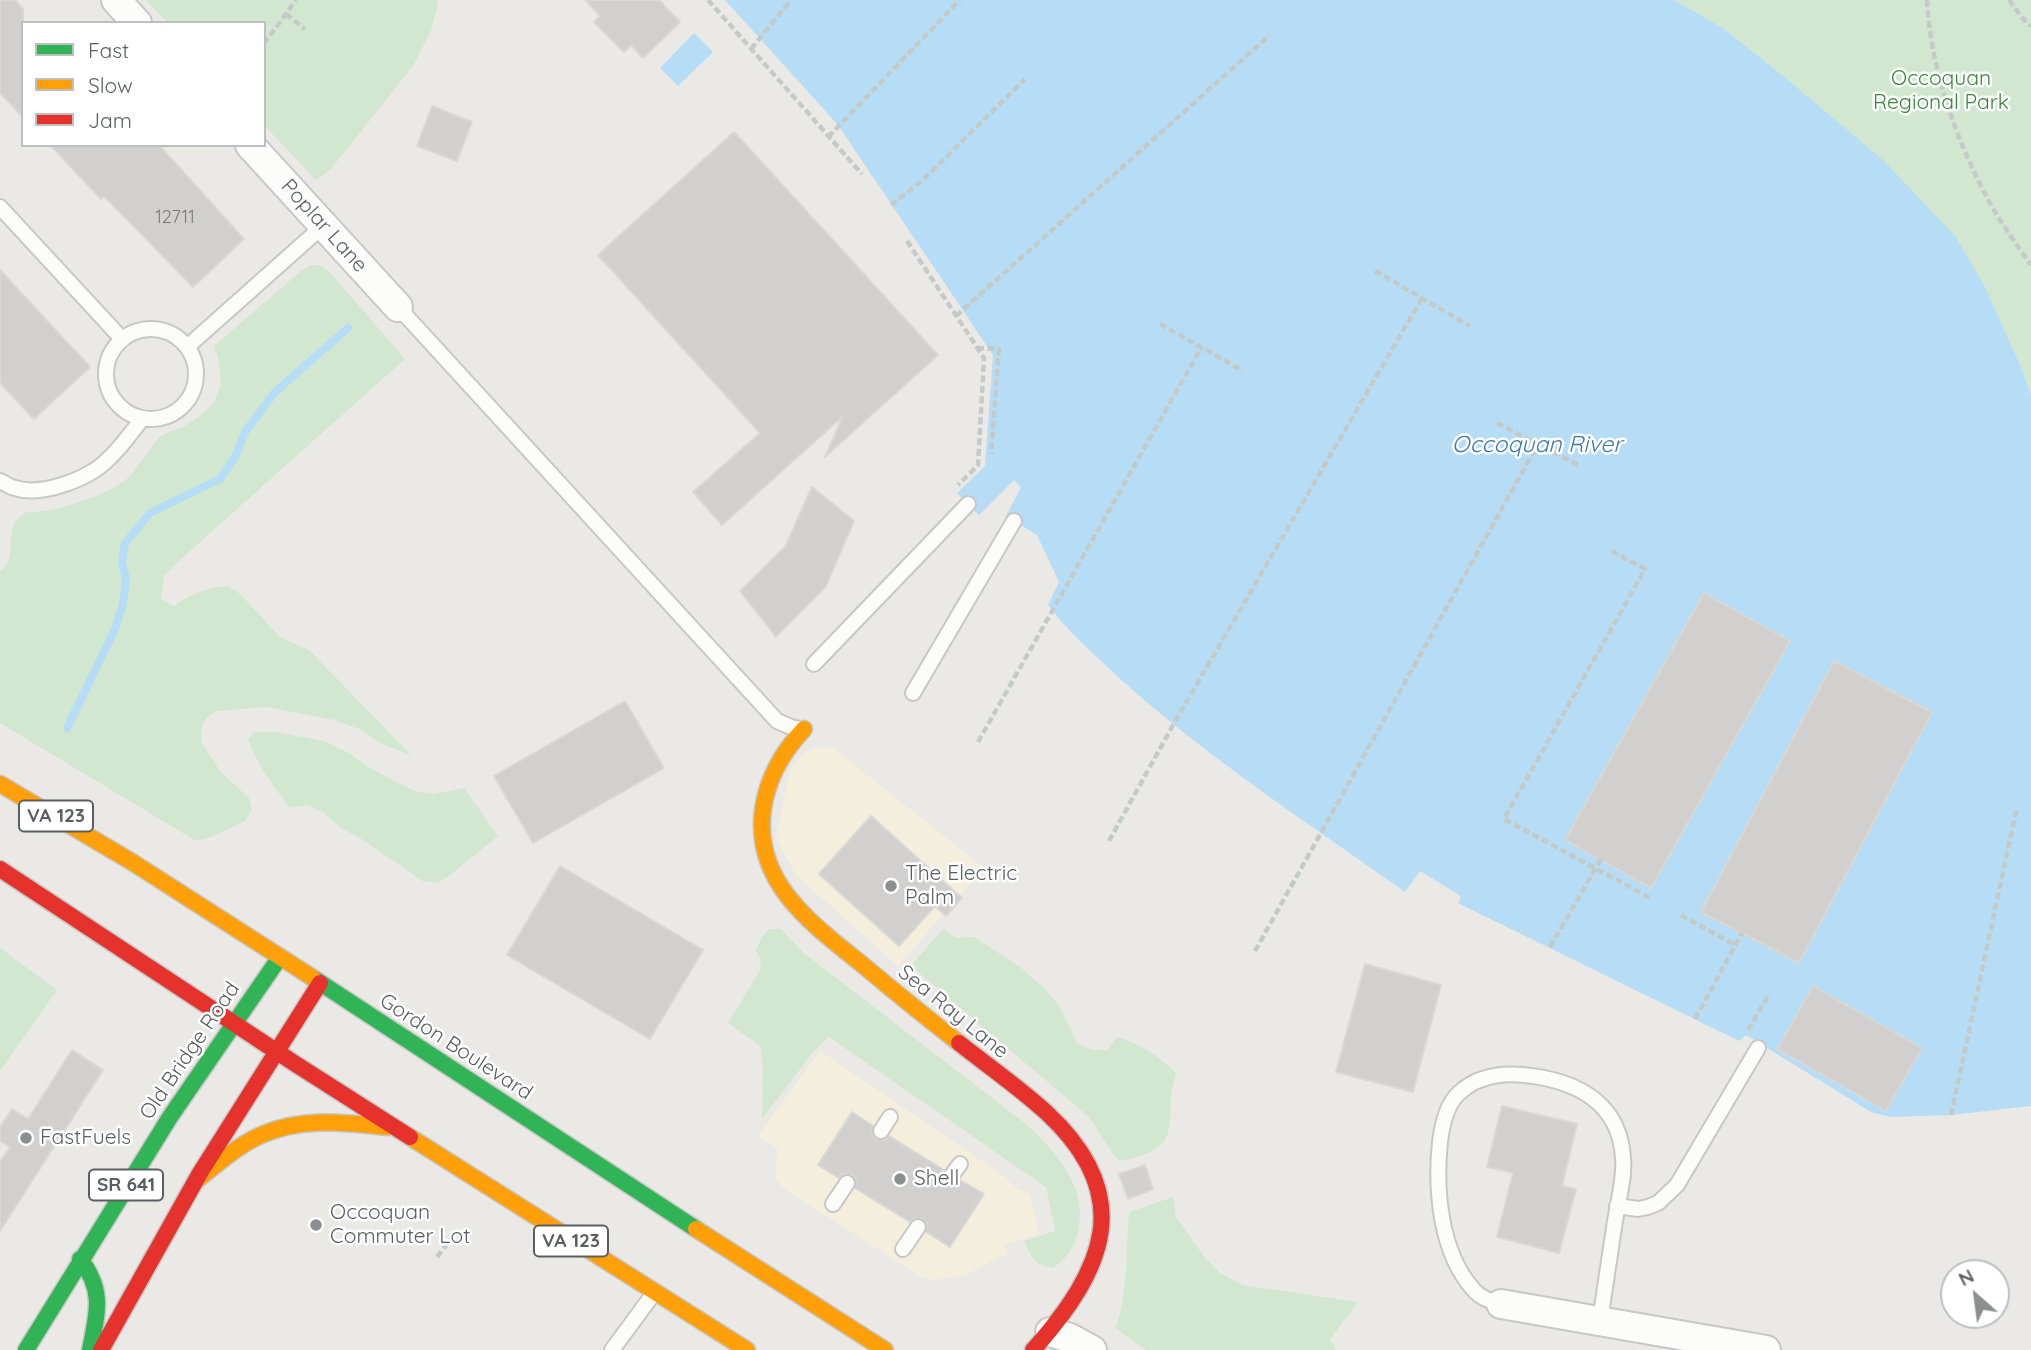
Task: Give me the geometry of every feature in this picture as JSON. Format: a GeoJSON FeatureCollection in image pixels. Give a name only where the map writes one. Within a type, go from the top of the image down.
{"type":"FeatureCollection","features":[{"type":"Feature","properties":{"kind":"main road","name":"Sea Ray Lane"},"geometry":{"type":"LineString","coordinates":[[804,729],[778,762],[766,790],[762,813],[764,842],[780,885],[798,909],[845,952],[1047,1113],[1086,1159],[1099,1192],[1102,1217],[1100,1244],[1083,1283],[1041,1341]]}},
{"type":"Feature","properties":{"kind":"main road","name":"Gordon Boulevard"},"geometry":{"type":"LineString","coordinates":[[0,784],[73,826],[280,957],[625,1184],[885,1350]]}},
{"type":"Feature","properties":{"kind":"main road","name":"VA 123"},"geometry":{"type":"LineString","coordinates":[[0,869],[397,1129],[747,1350]]}},
{"type":"Feature","properties":{"kind":"main road","name":"Old Bridge Road"},"geometry":{"type":"LineString","coordinates":[[26,1350],[170,1116],[280,957]]}},
{"type":"Feature","properties":{"kind":"main road","name":"SR 641"},"geometry":{"type":"LineString","coordinates":[[101,1350],[197,1180],[275,1050],[320,983]]}},
{"type":"Feature","properties":{"kind":"main road"},"geometry":{"type":"LineString","coordinates":[[197,1180],[240,1146],[290,1125],[321,1121],[352,1122],[397,1129]]}},
{"type":"Feature","properties":{"kind":"main road"},"geometry":{"type":"LineString","coordinates":[[80,1259],[96,1282],[98,1300],[90,1350]]}},
{"type":"Feature","properties":{"kind":"street"},"geometry":{"type":"LineString","coordinates":[[116,0],[135,21]]}},
{"type":"Feature","properties":{"kind":"street","name":"Poplar Lane"},"geometry":{"type":"LineString","coordinates":[[252,147],[398,307]]}},
{"type":"Feature","properties":{"kind":"street"},"geometry":{"type":"LineString","coordinates":[[1501,1304],[1766,1350]]}},
{"type":"Feature","properties":{"kind":"street"},"geometry":{"type":"LineString","coordinates":[[1041,1341],[1070,1338],[1092,1350]]}},
{"type":"Feature","properties":{"kind":"lane"},"geometry":{"type":"LineString","coordinates":[[0,207],[122,339]]}},
{"type":"Feature","properties":{"kind":"lane"},"geometry":{"type":"LineString","coordinates":[[187,347],[323,226]]}},
{"type":"Feature","properties":{"kind":"lane"},"geometry":{"type":"LineString","coordinates":[[398,307],[777,721],[804,729]]}},
{"type":"Feature","properties":{"kind":"lane"},"geometry":{"type":"LineString","coordinates":[[149,329],[164,331],[177,337],[187,347],[197,372],[195,386],[180,409],[169,416],[142,419],[122,409],[109,392],[107,363],[122,339],[149,329]]}},
{"type":"Feature","properties":{"kind":"lane"},"geometry":{"type":"LineString","coordinates":[[0,481],[29,491],[74,481],[98,468],[122,445],[142,419]]}},
{"type":"Feature","properties":{"kind":"lane"},"geometry":{"type":"LineString","coordinates":[[814,664],[968,504]]}},
{"type":"Feature","properties":{"kind":"lane"},"geometry":{"type":"LineString","coordinates":[[913,693],[1014,521]]}},
{"type":"Feature","properties":{"kind":"lane"},"geometry":{"type":"LineString","coordinates":[[1617,1206],[1638,1209],[1648,1207],[1658,1203],[1677,1185],[1758,1048]]}},
{"type":"Feature","properties":{"kind":"lane"},"geometry":{"type":"LineString","coordinates":[[1501,1304],[1487,1300],[1474,1290],[1452,1253],[1441,1213],[1438,1180],[1442,1130],[1447,1111],[1459,1092],[1503,1073],[1549,1079],[1592,1097],[1610,1115],[1621,1140],[1624,1160],[1600,1321]]}},
{"type":"Feature","properties":{"kind":"lane"},"geometry":{"type":"LineString","coordinates":[[881,1131],[890,1117]]}},
{"type":"Feature","properties":{"kind":"lane"},"geometry":{"type":"LineString","coordinates":[[834,1204],[847,1183]]}},
{"type":"Feature","properties":{"kind":"lane"},"geometry":{"type":"LineString","coordinates":[[903,1250],[918,1227]]}},
{"type":"Feature","properties":{"kind":"lane"},"geometry":{"type":"LineString","coordinates":[[612,1350],[655,1292]]}},
{"type":"Feature","properties":{"kind":"path"},"geometry":{"type":"LineString","coordinates":[[266,41],[296,0]]}},
{"type":"Feature","properties":{"kind":"path"},"geometry":{"type":"LineString","coordinates":[[708,0],[862,174]]}},
{"type":"Feature","properties":{"kind":"path"},"geometry":{"type":"LineString","coordinates":[[751,49],[791,0]]}},
{"type":"Feature","properties":{"kind":"path"},"geometry":{"type":"LineString","coordinates":[[828,137],[960,0]]}},
{"type":"Feature","properties":{"kind":"path"},"geometry":{"type":"LineString","coordinates":[[1927,0],[1929,31],[1945,97],[1968,158],[1996,213],[2031,265]]}},
{"type":"Feature","properties":{"kind":"path"},"geometry":{"type":"LineString","coordinates":[[2009,0],[2031,26]]}},
{"type":"Feature","properties":{"kind":"path"},"geometry":{"type":"LineString","coordinates":[[286,14],[305,29]]}},
{"type":"Feature","properties":{"kind":"path"},"geometry":{"type":"LineString","coordinates":[[956,316],[1270,36]]}},
{"type":"Feature","properties":{"kind":"path"},"geometry":{"type":"LineString","coordinates":[[891,205],[922,181],[1025,79]]}},
{"type":"Feature","properties":{"kind":"path"},"geometry":{"type":"LineString","coordinates":[[907,241],[984,358],[978,465],[953,490]]}},
{"type":"Feature","properties":{"kind":"path"},"geometry":{"type":"LineString","coordinates":[[1375,271],[1470,326]]}},
{"type":"Feature","properties":{"kind":"path"},"geometry":{"type":"LineString","coordinates":[[1109,841],[1173,725],[1422,298]]}},
{"type":"Feature","properties":{"kind":"path"},"geometry":{"type":"LineString","coordinates":[[1160,324],[1243,371]]}},
{"type":"Feature","properties":{"kind":"path"},"geometry":{"type":"LineString","coordinates":[[977,348],[999,349],[992,454]]}},
{"type":"Feature","properties":{"kind":"path"},"geometry":{"type":"LineString","coordinates":[[978,742],[1201,348]]}},
{"type":"Feature","properties":{"kind":"path"},"geometry":{"type":"LineString","coordinates":[[1497,423],[1580,466]]}},
{"type":"Feature","properties":{"kind":"path"},"geometry":{"type":"LineString","coordinates":[[1255,951],[1538,444]]}},
{"type":"Feature","properties":{"kind":"path"},"geometry":{"type":"LineString","coordinates":[[1612,551],[1645,569],[1504,819],[1652,899]]}},
{"type":"Feature","properties":{"kind":"path"},"geometry":{"type":"LineString","coordinates":[[1951,1115],[2017,807]]}},
{"type":"Feature","properties":{"kind":"path"},"geometry":{"type":"LineString","coordinates":[[1550,947],[1601,859]]}},
{"type":"Feature","properties":{"kind":"path"},"geometry":{"type":"LineString","coordinates":[[1681,915],[1735,945]]}},
{"type":"Feature","properties":{"kind":"path"},"geometry":{"type":"LineString","coordinates":[[1695,1019],[1742,933]]}},
{"type":"Feature","properties":{"kind":"path"},"geometry":{"type":"LineString","coordinates":[[1745,1034],[1769,994]]}},
{"type":"Feature","properties":{"kind":"path"},"geometry":{"type":"LineString","coordinates":[[437,1256],[454,1235]]}},
{"type":"Feature","properties":{"kind":"shaded area"},"geometry":{"type":"Polygon","coordinates":[[[815,747],[833,748],[984,868],[898,966],[797,876],[776,838],[790,770],[798,758],[815,747]]]}},
{"type":"Feature","properties":{"kind":"shaded area"},"geometry":{"type":"Polygon","coordinates":[[[820,1051],[1004,1176],[1016,1188],[1030,1194],[1039,1234],[1004,1244],[1007,1253],[965,1275],[934,1280],[921,1277],[783,1188],[775,1177],[778,1149],[758,1136],[820,1051]]]}},
{"type":"Feature","properties":{"kind":"green space"},"geometry":{"type":"Polygon","coordinates":[[[146,0],[437,0],[438,4],[431,31],[413,66],[331,169],[316,180],[266,127],[266,21],[166,21],[146,0]]]}},
{"type":"Feature","properties":{"kind":"green space","name":"Occoquan Regional Park"},"geometry":{"type":"Polygon","coordinates":[[[1674,0],[2031,0],[2031,395],[1984,285],[1882,160],[1723,28],[1674,0]]]}},
{"type":"Feature","properties":{"kind":"green space"},"geometry":{"type":"Polygon","coordinates":[[[311,265],[319,265],[329,271],[405,359],[181,559],[164,576],[161,599],[174,606],[200,592],[228,586],[240,594],[280,637],[310,651],[411,755],[380,743],[362,730],[334,720],[267,707],[217,711],[206,718],[201,729],[202,743],[220,771],[249,798],[252,810],[245,821],[209,838],[196,841],[0,723],[0,571],[9,560],[12,532],[19,517],[27,512],[66,506],[111,489],[131,475],[160,437],[184,426],[206,410],[218,393],[220,383],[214,346],[311,265]]]}},
{"type":"Feature","properties":{"kind":"green space"},"geometry":{"type":"Polygon","coordinates":[[[254,732],[274,732],[324,741],[415,791],[433,794],[464,788],[498,836],[438,883],[422,881],[365,841],[339,827],[324,813],[308,805],[289,807],[256,758],[248,739],[254,732]]]}},
{"type":"Feature","properties":{"kind":"green space"},"geometry":{"type":"Polygon","coordinates":[[[769,929],[781,929],[805,954],[1026,1124],[1048,1146],[1073,1183],[1080,1212],[1076,1240],[1058,1264],[1053,1268],[1038,1263],[1024,1241],[1055,1231],[1046,1187],[829,1037],[814,1051],[762,1119],[763,1064],[760,1046],[728,1023],[761,969],[756,951],[761,938],[769,929]]]}},
{"type":"Feature","properties":{"kind":"green space"},"geometry":{"type":"Polygon","coordinates":[[[943,929],[956,938],[974,937],[1020,967],[1058,1004],[1077,1043],[1106,1051],[1118,1037],[1149,1052],[1176,1073],[1171,1095],[1169,1129],[1161,1145],[1145,1154],[1120,1161],[1090,1118],[911,966],[943,929]]]}},
{"type":"Feature","properties":{"kind":"green space"},"geometry":{"type":"Polygon","coordinates":[[[0,948],[57,990],[0,1071],[0,948]]]}},
{"type":"Feature","properties":{"kind":"green space"},"geometry":{"type":"Polygon","coordinates":[[[1173,1197],[1176,1217],[1203,1255],[1220,1273],[1242,1285],[1358,1302],[1330,1339],[1336,1350],[1146,1350],[1116,1328],[1125,1285],[1129,1212],[1173,1197]]]}},
{"type":"Feature","properties":{"kind":"water","name":"Occoquan River"},"geometry":{"type":"Polygon","coordinates":[[[725,0],[1674,0],[1723,28],[1883,160],[1955,236],[1984,285],[2031,395],[2031,1106],[1951,1115],[1891,1117],[1871,1112],[1746,1035],[1739,1041],[1458,903],[1461,896],[1420,871],[1405,892],[1257,788],[1149,704],[1080,641],[1048,605],[1059,582],[1037,535],[1006,516],[1021,487],[1014,480],[979,515],[957,493],[985,466],[993,355],[838,125],[725,0]]]}},
{"type":"Feature","properties":{"kind":"water"},"geometry":{"type":"Polygon","coordinates":[[[694,33],[713,52],[678,86],[660,68],[694,33]]]}},
{"type":"Feature","properties":{"kind":"building"},"geometry":{"type":"Polygon","coordinates":[[[0,0],[15,0],[23,9],[21,115],[0,93],[0,0]]]}},
{"type":"Feature","properties":{"kind":"building"},"geometry":{"type":"Polygon","coordinates":[[[585,0],[659,0],[680,22],[643,58],[631,45],[624,52],[594,22],[600,16],[585,0]]]}},
{"type":"Feature","properties":{"kind":"building"},"geometry":{"type":"Polygon","coordinates":[[[432,106],[472,122],[457,161],[417,146],[432,106]]]}},
{"type":"Feature","properties":{"kind":"building"},"geometry":{"type":"Polygon","coordinates":[[[734,132],[938,355],[825,457],[843,416],[722,525],[693,492],[760,433],[598,255],[734,132]]]}},
{"type":"Feature","properties":{"kind":"building"},"geometry":{"type":"Polygon","coordinates":[[[52,147],[161,147],[244,239],[193,287],[104,196],[101,199],[52,147]]]}},
{"type":"Feature","properties":{"kind":"building"},"geometry":{"type":"Polygon","coordinates":[[[0,270],[90,367],[34,419],[0,383],[0,270]]]}},
{"type":"Feature","properties":{"kind":"building"},"geometry":{"type":"Polygon","coordinates":[[[812,487],[854,521],[826,586],[776,637],[740,591],[785,547],[812,487]]]}},
{"type":"Feature","properties":{"kind":"building"},"geometry":{"type":"Polygon","coordinates":[[[1704,593],[1790,641],[1651,888],[1565,840],[1704,593]]]}},
{"type":"Feature","properties":{"kind":"building"},"geometry":{"type":"Polygon","coordinates":[[[1834,661],[1932,712],[1799,963],[1701,912],[1834,661]]]}},
{"type":"Feature","properties":{"kind":"building"},"geometry":{"type":"Polygon","coordinates":[[[625,701],[664,768],[533,843],[494,776],[625,701]]]}},
{"type":"Feature","properties":{"kind":"building","name":"The Electric Palm"},"geometry":{"type":"Polygon","coordinates":[[[871,816],[962,898],[946,916],[935,906],[899,946],[819,874],[871,816]]]}},
{"type":"Feature","properties":{"kind":"building"},"geometry":{"type":"Polygon","coordinates":[[[560,866],[703,950],[650,1039],[507,955],[560,866]]]}},
{"type":"Feature","properties":{"kind":"building"},"geometry":{"type":"Polygon","coordinates":[[[1365,964],[1441,985],[1413,1092],[1336,1072],[1365,964]]]}},
{"type":"Feature","properties":{"kind":"building"},"geometry":{"type":"Polygon","coordinates":[[[1813,986],[1922,1048],[1886,1111],[1777,1049],[1813,986]]]}},
{"type":"Feature","properties":{"kind":"building"},"geometry":{"type":"Polygon","coordinates":[[[72,1050],[103,1070],[0,1231],[0,1162],[10,1147],[0,1141],[0,1127],[12,1109],[28,1119],[72,1050]]]}},
{"type":"Feature","properties":{"kind":"building"},"geometry":{"type":"Polygon","coordinates":[[[1502,1106],[1577,1124],[1562,1186],[1576,1189],[1559,1253],[1497,1237],[1513,1173],[1487,1167],[1502,1106]]]}},
{"type":"Feature","properties":{"kind":"building","name":"Shell"},"geometry":{"type":"Polygon","coordinates":[[[852,1112],[873,1126],[872,1135],[876,1139],[885,1140],[889,1136],[944,1170],[943,1178],[947,1183],[955,1184],[960,1180],[984,1194],[950,1247],[926,1232],[927,1223],[923,1219],[914,1218],[910,1222],[855,1188],[856,1179],[852,1175],[843,1174],[839,1178],[818,1165],[852,1112]]]}},
{"type":"Feature","properties":{"kind":"building"},"geometry":{"type":"Polygon","coordinates":[[[1145,1165],[1153,1189],[1128,1199],[1119,1174],[1145,1165]]]}},
{"type":"Feature","properties":{"kind":"waterway"},"geometry":{"type":"LineString","coordinates":[[67,728],[115,629],[123,604],[126,578],[122,562],[125,543],[150,513],[220,479],[235,457],[245,432],[275,392],[348,328]]}},
{"type":"Feature","properties":{"kind":"traffic: fast"},"geometry":{"type":"LineString","coordinates":[[26,1350],[170,1117],[280,957]]}},
{"type":"Feature","properties":{"kind":"traffic: fast"},"geometry":{"type":"LineString","coordinates":[[313,978],[696,1229]]}},
{"type":"Feature","properties":{"kind":"traffic: fast"},"geometry":{"type":"LineString","coordinates":[[80,1259],[96,1292],[97,1314],[90,1350]]}},
{"type":"Feature","properties":{"kind":"traffic: slow"},"geometry":{"type":"LineString","coordinates":[[804,729],[777,767],[763,808],[765,852],[773,873],[786,894],[813,923],[959,1043]]}},
{"type":"Feature","properties":{"kind":"traffic: slow"},"geometry":{"type":"LineString","coordinates":[[0,784],[132,862],[313,978]]}},
{"type":"Feature","properties":{"kind":"traffic: slow"},"geometry":{"type":"LineString","coordinates":[[197,1180],[242,1145],[275,1130],[322,1122],[387,1127]]}},
{"type":"Feature","properties":{"kind":"traffic: slow"},"geometry":{"type":"LineString","coordinates":[[410,1137],[747,1350]]}},
{"type":"Feature","properties":{"kind":"traffic: slow"},"geometry":{"type":"LineString","coordinates":[[696,1229],[885,1350]]}},
{"type":"Feature","properties":{"kind":"traffic: jam"},"geometry":{"type":"LineString","coordinates":[[0,869],[410,1137]]}},
{"type":"Feature","properties":{"kind":"traffic: jam"},"geometry":{"type":"LineString","coordinates":[[101,1350],[200,1173],[320,983]]}},
{"type":"Feature","properties":{"kind":"traffic: jam"},"geometry":{"type":"LineString","coordinates":[[959,1043],[1037,1104],[1075,1144],[1093,1174],[1101,1204],[1100,1233],[1092,1262],[1078,1291],[1033,1350]]}},
{"type":"Feature","properties":{"kind":"place","name":"The Electric Palm"},"geometry":{"type":"Point","coordinates":[891,886]}},
{"type":"Feature","properties":{"kind":"place","name":"FastFuels"},"geometry":{"type":"Point","coordinates":[26,1138]}},
{"type":"Feature","properties":{"kind":"place","name":"Shell"},"geometry":{"type":"Point","coordinates":[900,1179]}},
{"type":"Feature","properties":{"kind":"place","name":"Occoquan Commuter Lot"},"geometry":{"type":"Point","coordinates":[316,1225]}}]}
